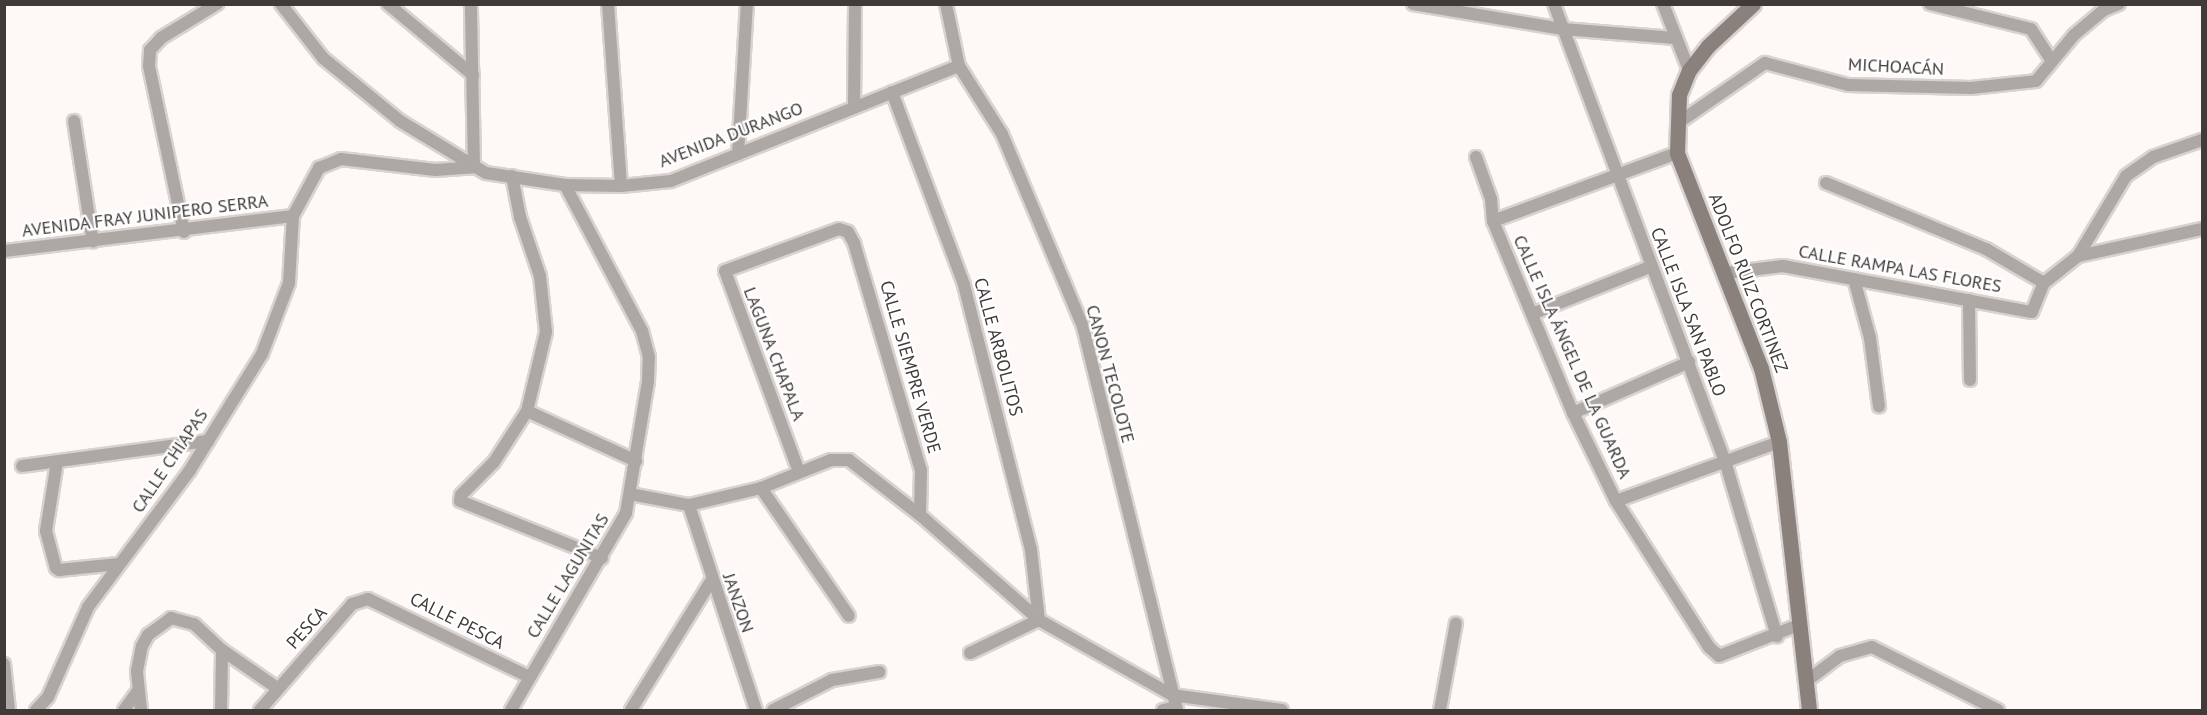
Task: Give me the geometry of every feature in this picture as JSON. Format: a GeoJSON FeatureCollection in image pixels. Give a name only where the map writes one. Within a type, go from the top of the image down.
{"type":"FeatureCollection","features":[{"type":"Feature","properties":{"kind":"main road","name":"ADOLFO RUIZ CORTINEZ"},"geometry":{"type":"LineString","coordinates":[[1753,4],[1708,46],[1689,70],[1679,96],[1677,153],[1726,273],[1761,368],[1779,442],[1808,680],[1809,711]]}},
{"type":"Feature","properties":{"kind":"street"},"geometry":{"type":"LineString","coordinates":[[184,232],[149,66],[150,50],[161,38],[218,4]]}},
{"type":"Feature","properties":{"kind":"street","name":"AVENIDA DURANGO"},"geometry":{"type":"LineString","coordinates":[[281,4],[323,58],[400,122],[474,166],[512,176],[565,185],[621,186],[671,181],[854,105],[959,66]]}},
{"type":"Feature","properties":{"kind":"street"},"geometry":{"type":"LineString","coordinates":[[388,4],[473,75]]}},
{"type":"Feature","properties":{"kind":"street"},"geometry":{"type":"LineString","coordinates":[[471,4],[474,166]]}},
{"type":"Feature","properties":{"kind":"street"},"geometry":{"type":"LineString","coordinates":[[608,4],[621,186]]}},
{"type":"Feature","properties":{"kind":"street"},"geometry":{"type":"LineString","coordinates":[[738,154],[747,4]]}},
{"type":"Feature","properties":{"kind":"street"},"geometry":{"type":"LineString","coordinates":[[854,105],[855,4]]}},
{"type":"Feature","properties":{"kind":"street"},"geometry":{"type":"LineString","coordinates":[[946,4],[959,66]]}},
{"type":"Feature","properties":{"kind":"street","name":"CALLE ISLA SAN PABLO"},"geometry":{"type":"LineString","coordinates":[[1554,4],[1615,174],[1689,362],[1725,461],[1777,636]]}},
{"type":"Feature","properties":{"kind":"street"},"geometry":{"type":"LineString","coordinates":[[1663,4],[1689,70]]}},
{"type":"Feature","properties":{"kind":"street"},"geometry":{"type":"LineString","coordinates":[[1929,4],[2031,29],[2051,60]]}},
{"type":"Feature","properties":{"kind":"street"},"geometry":{"type":"LineString","coordinates":[[2101,7],[2118,4]]}},
{"type":"Feature","properties":{"kind":"street"},"geometry":{"type":"LineString","coordinates":[[1418,5],[1563,29],[1676,38]]}},
{"type":"Feature","properties":{"kind":"street","name":"MICHOACÁN"},"geometry":{"type":"LineString","coordinates":[[1678,123],[1766,63],[1848,85],[1971,88],[2036,81],[2051,60],[2101,7]]}},
{"type":"Feature","properties":{"kind":"street","name":"CANON TECOLOTE"},"geometry":{"type":"LineString","coordinates":[[959,66],[1002,134],[1083,327],[1176,709]]}},
{"type":"Feature","properties":{"kind":"street","name":"CALLE ARBOLITOS"},"geometry":{"type":"LineString","coordinates":[[892,92],[964,285],[1031,550],[1039,620]]}},
{"type":"Feature","properties":{"kind":"street"},"geometry":{"type":"LineString","coordinates":[[74,121],[93,242]]}},
{"type":"Feature","properties":{"kind":"street"},"geometry":{"type":"LineString","coordinates":[[1826,183],[1986,249],[2044,283],[2078,256],[2127,176],[2153,157],[2202,140]]}},
{"type":"Feature","properties":{"kind":"street"},"geometry":{"type":"LineString","coordinates":[[1493,221],[1677,153]]}},
{"type":"Feature","properties":{"kind":"street","name":"CALLE ISLA ÁNGEL DE LA GUARDA"},"geometry":{"type":"LineString","coordinates":[[1476,157],[1491,199],[1493,221],[1573,413],[1616,501],[1709,647],[1719,656],[1777,636]]}},
{"type":"Feature","properties":{"kind":"street","name":"AVENIDA FRAY JUNIPERO SERRA"},"geometry":{"type":"LineString","coordinates":[[4,251],[184,232],[293,216],[319,168],[341,159],[435,170],[474,166]]}},
{"type":"Feature","properties":{"kind":"street"},"geometry":{"type":"LineString","coordinates":[[512,176],[520,218],[540,276],[546,332],[526,411],[494,462],[460,495],[461,503],[602,558]]}},
{"type":"Feature","properties":{"kind":"street","name":"CALLE LAGUNITAS"},"geometry":{"type":"LineString","coordinates":[[511,711],[529,677],[602,558],[626,513],[648,381],[649,357],[642,331],[565,185]]}},
{"type":"Feature","properties":{"kind":"street","name":"CALLE CHIAPAS"},"geometry":{"type":"LineString","coordinates":[[36,711],[48,697],[88,607],[208,441],[262,354],[290,283],[293,216]]}},
{"type":"Feature","properties":{"kind":"street"},"geometry":{"type":"LineString","coordinates":[[2078,256],[2202,229]]}},
{"type":"Feature","properties":{"kind":"street","name":"LAGUNA CHAPALA"},"geometry":{"type":"LineString","coordinates":[[799,472],[725,271],[839,230],[848,232]]}},
{"type":"Feature","properties":{"kind":"street","name":"CALLE SIEMPRE VERDE"},"geometry":{"type":"LineString","coordinates":[[848,232],[921,470],[920,514]]}},
{"type":"Feature","properties":{"kind":"street"},"geometry":{"type":"LineString","coordinates":[[1532,314],[1652,266]]}},
{"type":"Feature","properties":{"kind":"street","name":"CALLE RAMPA LAS FLORES"},"geometry":{"type":"LineString","coordinates":[[1726,273],[1783,266],[2032,312],[2044,283]]}},
{"type":"Feature","properties":{"kind":"street"},"geometry":{"type":"LineString","coordinates":[[1854,279],[1870,338],[1879,406]]}},
{"type":"Feature","properties":{"kind":"street"},"geometry":{"type":"LineString","coordinates":[[1969,300],[1970,380]]}},
{"type":"Feature","properties":{"kind":"street"},"geometry":{"type":"LineString","coordinates":[[1573,413],[1689,362]]}},
{"type":"Feature","properties":{"kind":"street"},"geometry":{"type":"LineString","coordinates":[[526,411],[636,461]]}},
{"type":"Feature","properties":{"kind":"street"},"geometry":{"type":"LineString","coordinates":[[22,466],[208,441]]}},
{"type":"Feature","properties":{"kind":"street"},"geometry":{"type":"LineString","coordinates":[[1616,501],[1779,442]]}},
{"type":"Feature","properties":{"kind":"street"},"geometry":{"type":"LineString","coordinates":[[630,494],[689,506],[761,488],[831,460],[849,460],[920,514],[1039,620],[1172,694],[1282,711]]}},
{"type":"Feature","properties":{"kind":"street"},"geometry":{"type":"LineString","coordinates":[[57,462],[46,531],[56,567],[59,570],[119,564]]}},
{"type":"Feature","properties":{"kind":"street"},"geometry":{"type":"LineString","coordinates":[[761,488],[849,616]]}},
{"type":"Feature","properties":{"kind":"street","name":"JANZON"},"geometry":{"type":"LineString","coordinates":[[689,506],[711,581],[756,711]]}},
{"type":"Feature","properties":{"kind":"street"},"geometry":{"type":"LineString","coordinates":[[631,711],[711,581]]}},
{"type":"Feature","properties":{"kind":"street","name":"CALLE PESCA"},"geometry":{"type":"LineString","coordinates":[[368,599],[529,677]]}},
{"type":"Feature","properties":{"kind":"street","name":"PESCA"},"geometry":{"type":"LineString","coordinates":[[260,711],[277,688],[352,604],[368,599]]}},
{"type":"Feature","properties":{"kind":"street"},"geometry":{"type":"LineString","coordinates":[[141,711],[138,691],[142,646],[148,635],[171,618],[194,624],[222,650],[277,688]]}},
{"type":"Feature","properties":{"kind":"street"},"geometry":{"type":"LineString","coordinates":[[970,652],[1039,620]]}},
{"type":"Feature","properties":{"kind":"street"},"geometry":{"type":"LineString","coordinates":[[1440,711],[1456,623]]}},
{"type":"Feature","properties":{"kind":"street"},"geometry":{"type":"LineString","coordinates":[[1777,636],[1801,624]]}},
{"type":"Feature","properties":{"kind":"street"},"geometry":{"type":"LineString","coordinates":[[1808,680],[1840,656],[1872,647],[1998,711]]}},
{"type":"Feature","properties":{"kind":"street"},"geometry":{"type":"LineString","coordinates":[[221,711],[222,650]]}},
{"type":"Feature","properties":{"kind":"street"},"geometry":{"type":"LineString","coordinates":[[4,664],[9,711]]}},
{"type":"Feature","properties":{"kind":"street"},"geometry":{"type":"LineString","coordinates":[[772,711],[832,680],[879,672]]}},
{"type":"Feature","properties":{"kind":"street"},"geometry":{"type":"LineString","coordinates":[[124,711],[138,691]]}},
{"type":"Feature","properties":{"kind":"street"},"geometry":{"type":"LineString","coordinates":[[1163,711],[1176,709]]}}]}
